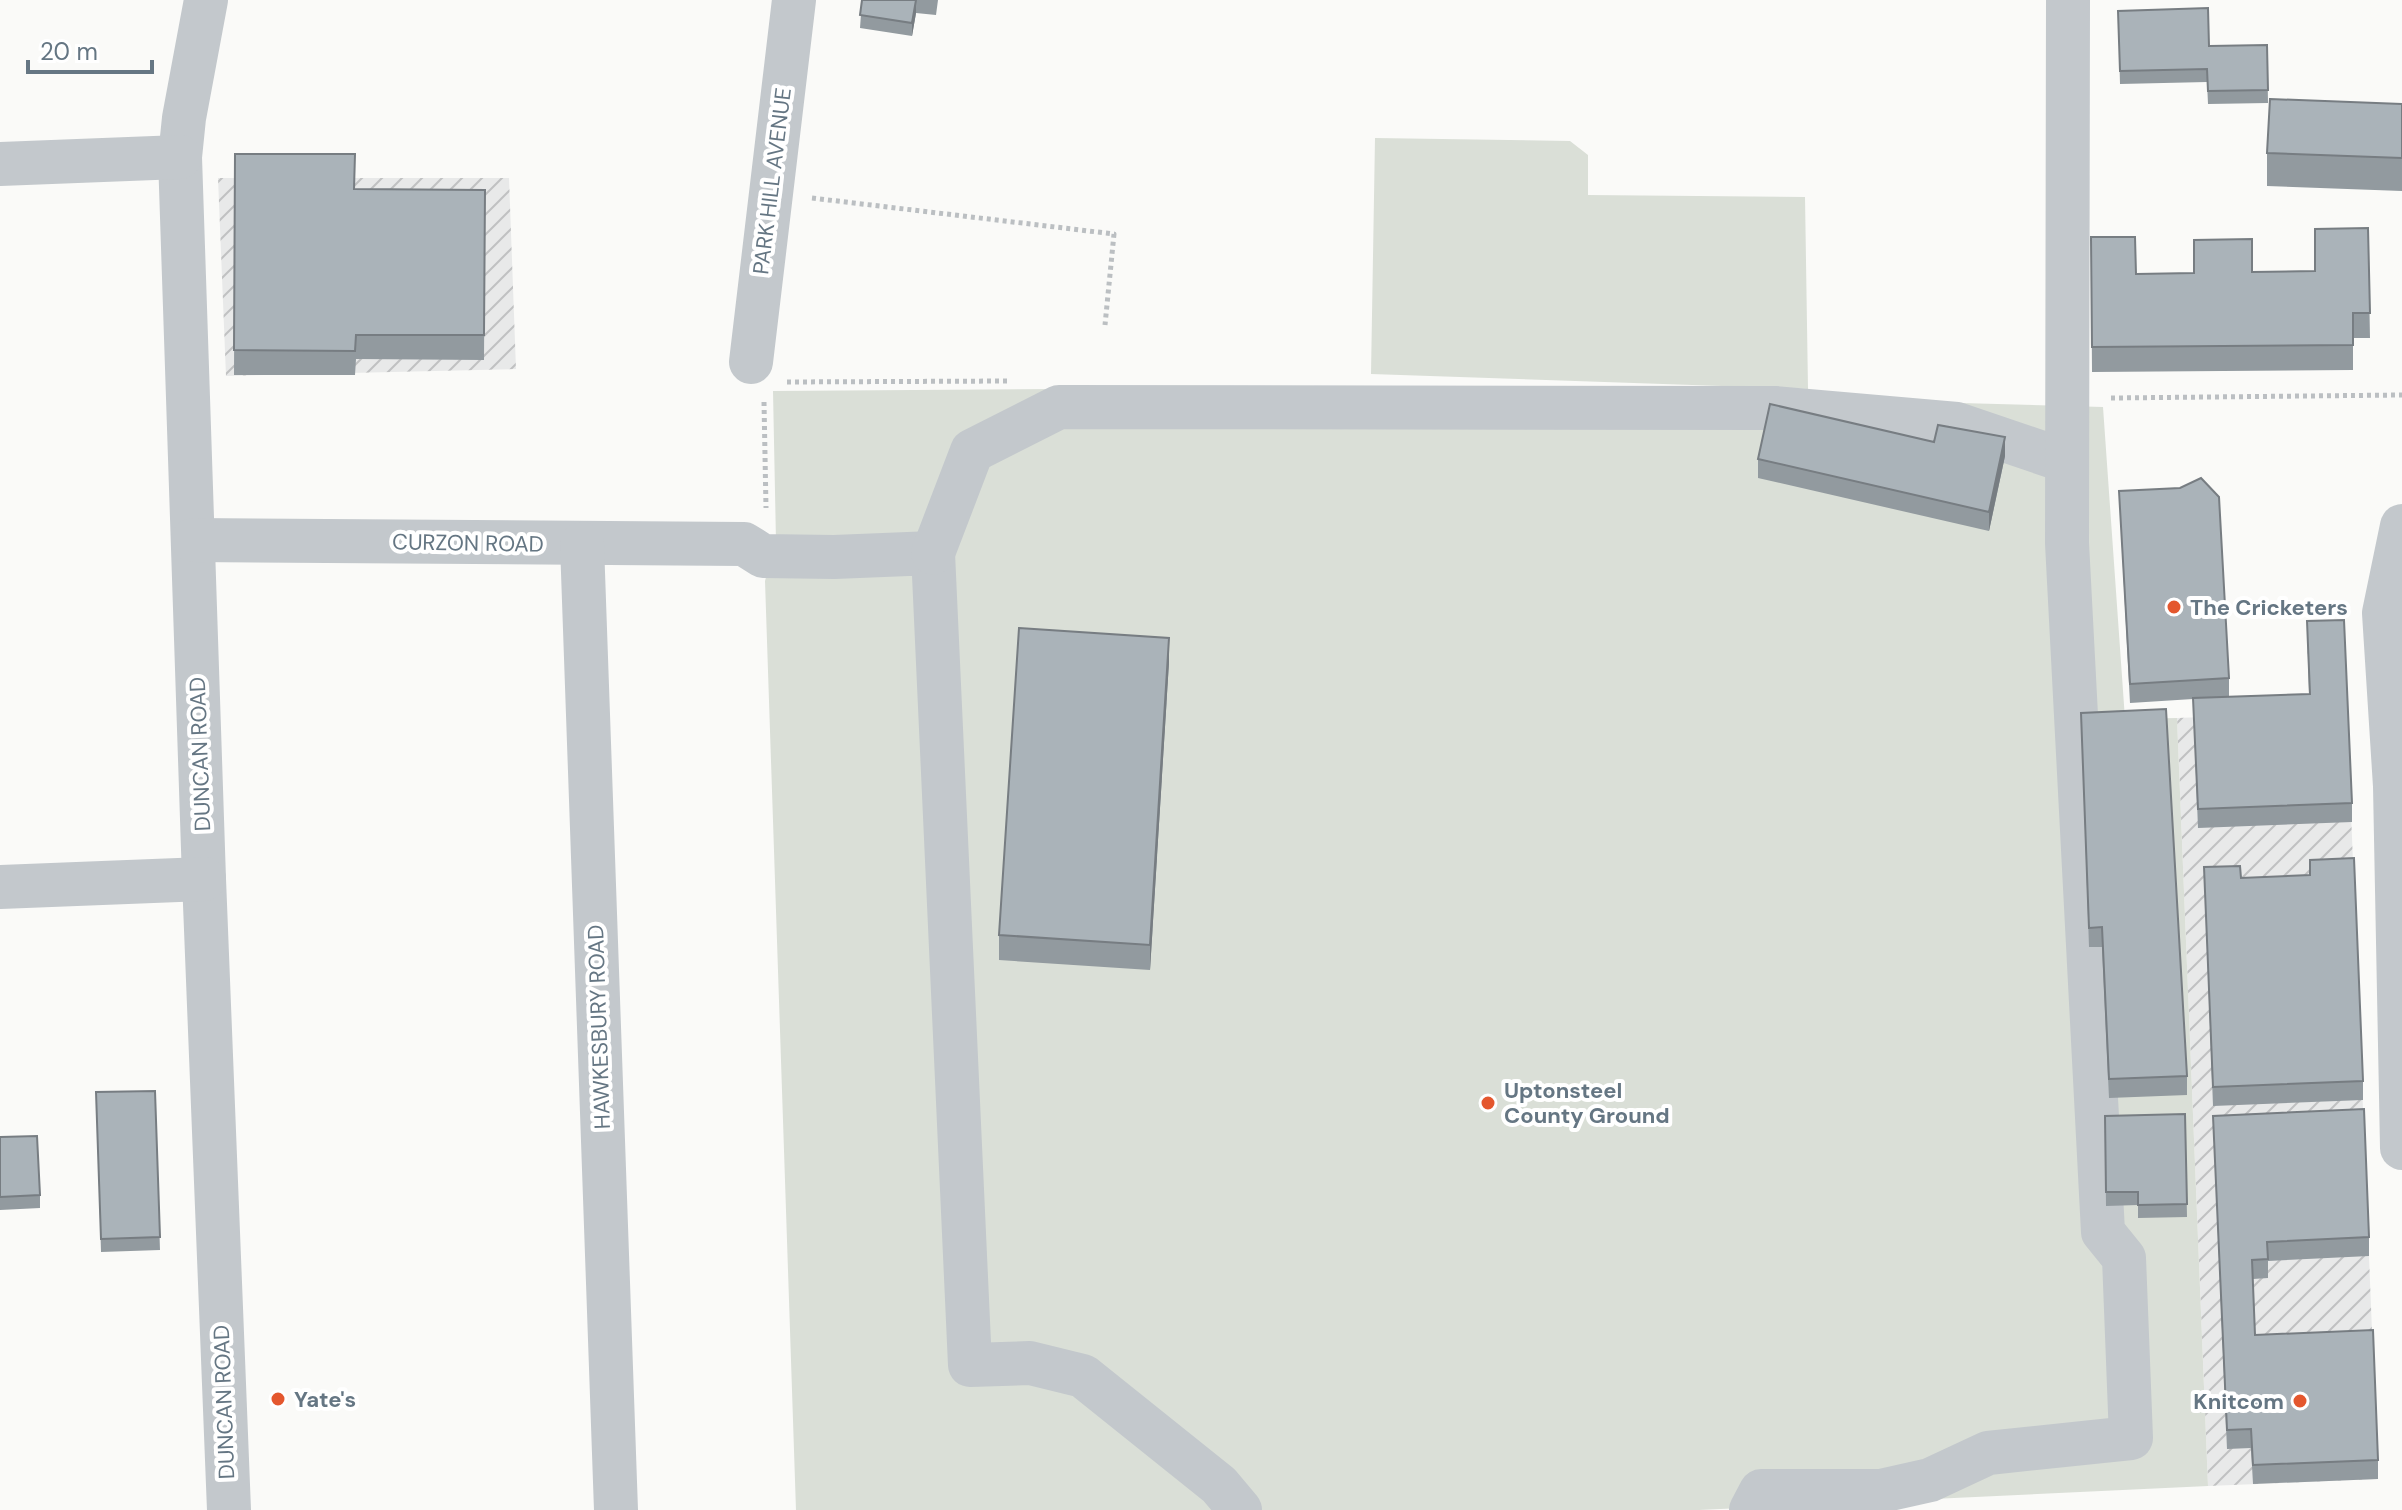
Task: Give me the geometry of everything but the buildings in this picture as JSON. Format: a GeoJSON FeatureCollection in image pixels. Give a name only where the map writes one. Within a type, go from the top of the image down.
{"type":"FeatureCollection","features":[{"type":"Feature","properties":{"kind":"street","name":"DUNCAN ROAD"},"geometry":{"type":"LineString","coordinates":[[206,0],[184,118],[180,157],[229,1510]]}},
{"type":"Feature","properties":{"kind":"street","name":"PARK HILL AVENUE"},"geometry":{"type":"LineString","coordinates":[[751,362],[794,0]]}},
{"type":"Feature","properties":{"kind":"street"},"geometry":{"type":"LineString","coordinates":[[1751,1510],[1761,1491],[1881,1491],[1930,1480],[1988,1453],[2131,1438],[2124,1258],[2103,1232],[2067,543],[2068,0]]}},
{"type":"Feature","properties":{"kind":"street"},"geometry":{"type":"LineString","coordinates":[[0,164],[180,157]]}},
{"type":"Feature","properties":{"kind":"street"},"geometry":{"type":"LineString","coordinates":[[1240,1510],[1219,1485],[1083,1376],[1030,1363],[970,1365],[933,553],[972,451],[1059,407],[1775,408],[1957,424],[2066,461]]}},
{"type":"Feature","properties":{"kind":"street"},"geometry":{"type":"LineString","coordinates":[[2402,526],[2384,613],[2398,786],[2402,1148]]}},
{"type":"Feature","properties":{"kind":"street","name":"CURZON ROAD"},"geometry":{"type":"LineString","coordinates":[[193,540],[744,544],[763,556],[933,553]]}},
{"type":"Feature","properties":{"kind":"street","name":"HAWKESBURY ROAD"},"geometry":{"type":"LineString","coordinates":[[582,544],[616,1510]]}},
{"type":"Feature","properties":{"kind":"street"},"geometry":{"type":"LineString","coordinates":[[0,887],[204,879]]}},
{"type":"Feature","properties":{"kind":"path"},"geometry":{"type":"LineString","coordinates":[[771,193],[1114,234],[1105,325]]}},
{"type":"Feature","properties":{"kind":"shaded area"},"geometry":{"type":"Polygon","coordinates":[[[1375,138],[1570,141],[1588,155],[1588,195],[1805,197],[1808,389],[1371,374],[1375,138]]]}},
{"type":"Feature","properties":{"kind":"shaded area"},"geometry":{"type":"Polygon","coordinates":[[[218,178],[509,178],[516,369],[226,376],[218,178]]]}},
{"type":"Feature","properties":{"kind":"shaded area","name":"Uptonsteel County Ground"},"geometry":{"type":"Polygon","coordinates":[[[1371,387],[2103,407],[2125,719],[2177,718],[2208,1486],[1699,1510],[796,1510],[765,581],[776,542],[773,391],[1371,387]]]}},
{"type":"Feature","properties":{"kind":"shaded area"},"geometry":{"type":"Polygon","coordinates":[[[2344,640],[2378,1479],[2208,1486],[2177,718],[2310,713],[2307,641],[2344,640]]]}},
{"type":"Feature","properties":{"kind":"place","name":"The Cricketers"},"geometry":{"type":"Point","coordinates":[2174,607]}},
{"type":"Feature","properties":{"kind":"place","name":"Uptonsteel County Ground"},"geometry":{"type":"Point","coordinates":[1488,1103]}},
{"type":"Feature","properties":{"kind":"place","name":"Yate's"},"geometry":{"type":"Point","coordinates":[278,1399]}},
{"type":"Feature","properties":{"kind":"place","name":"Knitcom"},"geometry":{"type":"Point","coordinates":[2300,1401]}}]}
